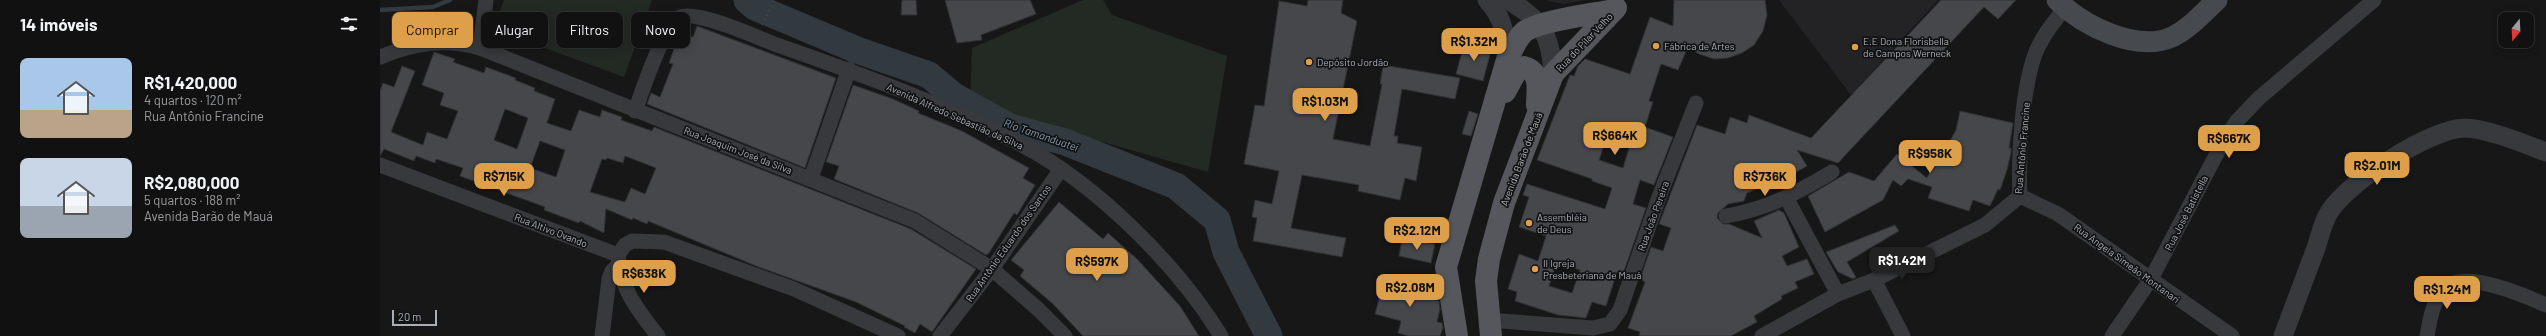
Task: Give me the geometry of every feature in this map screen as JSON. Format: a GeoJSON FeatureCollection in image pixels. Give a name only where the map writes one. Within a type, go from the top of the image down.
{"type":"FeatureCollection","features":[{"type":"Feature","properties":{"kind":"main road"},"geometry":{"type":"LineString","coordinates":[[2061,4],[2096,28],[2119,37],[2146,42],[2171,37],[2184,30],[2217,0]]}},
{"type":"Feature","properties":{"kind":"main road","name":"Rua do Pilar Velho"},"geometry":{"type":"LineString","coordinates":[[1506,63],[1519,38],[1524,32],[1540,25],[1619,5]]}},
{"type":"Feature","properties":{"kind":"main road","name":"Rua do Pilar Velho"},"geometry":{"type":"LineString","coordinates":[[1553,74],[1619,5]]}},
{"type":"Feature","properties":{"kind":"main road"},"geometry":{"type":"LineString","coordinates":[[1457,336],[1446,267],[1506,63]]}},
{"type":"Feature","properties":{"kind":"main road"},"geometry":{"type":"LineString","coordinates":[[1496,99],[1504,94],[1516,72],[1524,67],[1530,69],[1537,78],[1537,118]]}},
{"type":"Feature","properties":{"kind":"main road","name":"Avenida Barão de Mauá"},"geometry":{"type":"LineString","coordinates":[[1489,328],[1486,281],[1489,259],[1504,203],[1553,74]]}},
{"type":"Feature","properties":{"kind":"street"},"geometry":{"type":"LineString","coordinates":[[480,48],[486,0]]}},
{"type":"Feature","properties":{"kind":"street"},"geometry":{"type":"LineString","coordinates":[[1487,0],[1503,22],[1506,35],[1506,63]]}},
{"type":"Feature","properties":{"kind":"street","name":"Avenida Barão de Mauá"},"geometry":{"type":"LineString","coordinates":[[1508,0],[1527,11],[1540,25],[1552,54],[1553,74]]}},
{"type":"Feature","properties":{"kind":"street","name":"Rua José Batistella"},"geometry":{"type":"LineString","coordinates":[[2112,336],[2151,279],[2225,138],[2237,121],[2259,98],[2374,0]]}},
{"type":"Feature","properties":{"kind":"street","name":"Rua Antônio Francine"},"geometry":{"type":"LineString","coordinates":[[1762,336],[1838,294],[1874,280],[1985,225],[2020,196],[2019,176],[2023,124],[2033,60],[2061,4]]}},
{"type":"Feature","properties":{"kind":"street","name":"Avenida Alfredo Sebastião da Silva"},"geometry":{"type":"LineString","coordinates":[[635,111],[658,50],[670,27],[679,18],[686,16],[725,24],[849,69],[1015,142],[1061,169],[1085,187],[1162,258],[1206,311],[1221,336]]}},
{"type":"Feature","properties":{"kind":"street","name":"Rua Joaquim José da Silva"},"geometry":{"type":"LineString","coordinates":[[380,57],[399,49],[437,42],[465,44],[480,48],[635,111],[811,178],[914,221],[992,270],[1039,310],[1065,336]]}},
{"type":"Feature","properties":{"kind":"street"},"geometry":{"type":"LineString","coordinates":[[811,178],[849,69]]}},
{"type":"Feature","properties":{"kind":"street","name":"Rua João Pereira"},"geometry":{"type":"LineString","coordinates":[[1489,328],[1593,328],[1610,324],[1620,310],[1659,197],[1696,103]]}},
{"type":"Feature","properties":{"kind":"street"},"geometry":{"type":"LineString","coordinates":[[2283,336],[2329,211],[2362,177],[2391,158],[2418,145],[2447,132],[2465,128],[2491,134],[2546,152]]}},
{"type":"Feature","properties":{"kind":"street","name":"Rua Altivo Ovando"},"geometry":{"type":"LineString","coordinates":[[380,164],[618,260]]}},
{"type":"Feature","properties":{"kind":"street","name":"Rua Antônio Eduardo dos Santos"},"geometry":{"type":"LineString","coordinates":[[940,336],[992,270],[1061,169]]}},
{"type":"Feature","properties":{"kind":"street"},"geometry":{"type":"LineString","coordinates":[[1726,216],[1749,212],[1787,199],[1832,172]]}},
{"type":"Feature","properties":{"kind":"street","name":"Rua Angela Simeão Montanari"},"geometry":{"type":"LineString","coordinates":[[2020,196],[2058,214],[2232,336]]}},
{"type":"Feature","properties":{"kind":"street"},"geometry":{"type":"LineString","coordinates":[[1787,199],[1838,294]]}},
{"type":"Feature","properties":{"kind":"street"},"geometry":{"type":"LineString","coordinates":[[602,336],[609,279],[625,245],[632,241],[664,242],[794,289],[898,336]]}},
{"type":"Feature","properties":{"kind":"street"},"geometry":{"type":"LineString","coordinates":[[618,260],[622,281],[629,295],[658,336]]}},
{"type":"Feature","properties":{"kind":"street"},"geometry":{"type":"LineString","coordinates":[[1874,280],[1903,336]]}},
{"type":"Feature","properties":{"kind":"street"},"geometry":{"type":"LineString","coordinates":[[2427,336],[2431,317],[2440,294],[2449,285],[2458,282],[2468,280],[2487,284],[2546,305]]}},
{"type":"Feature","properties":{"kind":"path"},"geometry":{"type":"LineString","coordinates":[[761,27],[774,0]]}},
{"type":"Feature","properties":{"kind":"shaded area"},"geometry":{"type":"Polygon","coordinates":[[[504,0],[652,0],[648,12],[631,12],[631,48],[635,48],[624,77],[545,48],[548,48],[548,12],[499,12],[504,0]]]}},
{"type":"Feature","properties":{"kind":"shaded area"},"geometry":{"type":"Polygon","coordinates":[[[1083,0],[1103,0],[1112,15],[1227,56],[1208,172],[970,104],[972,48],[1083,0]]]}},
{"type":"Feature","properties":{"kind":"shaded area"},"geometry":{"type":"Polygon","coordinates":[[[1545,0],[1585,0],[1563,4],[1545,0]]]}},
{"type":"Feature","properties":{"kind":"shaded area","name":"E.E Dona Florisbella de Campos Werneck"},"geometry":{"type":"Polygon","coordinates":[[[1779,0],[1938,0],[1851,95],[1779,0]]]}},
{"type":"Feature","properties":{"kind":"building"},"geometry":{"type":"Polygon","coordinates":[[[902,0],[916,0],[917,15],[901,15],[902,0]]]}},
{"type":"Feature","properties":{"kind":"building"},"geometry":{"type":"Polygon","coordinates":[[[945,0],[1030,0],[1036,14],[981,35],[982,40],[957,43],[945,0]]]}},
{"type":"Feature","properties":{"kind":"building"},"geometry":{"type":"Polygon","coordinates":[[[1308,0],[1343,0],[1341,13],[1357,21],[1333,139],[1370,146],[1382,84],[1380,84],[1383,65],[1460,78],[1455,99],[1402,89],[1394,136],[1398,136],[1397,143],[1422,147],[1416,181],[1405,178],[1400,200],[1358,191],[1359,185],[1302,175],[1291,228],[1346,238],[1342,257],[1253,241],[1257,218],[1252,217],[1255,200],[1272,204],[1279,171],[1244,164],[1255,105],[1264,106],[1279,1],[1307,6],[1308,0]]]}},
{"type":"Feature","properties":{"kind":"building"},"geometry":{"type":"Polygon","coordinates":[[[1674,0],[1765,0],[1767,15],[1763,31],[1754,45],[1742,53],[1728,58],[1714,59],[1699,54],[1688,47],[1678,70],[1661,64],[1649,101],[1653,102],[1645,127],[1673,137],[1654,185],[1640,180],[1633,204],[1646,208],[1623,274],[1617,272],[1606,306],[1592,302],[1586,318],[1558,315],[1515,301],[1517,292],[1508,289],[1519,254],[1538,261],[1546,236],[1519,227],[1529,197],[1523,195],[1527,184],[1605,209],[1612,188],[1592,181],[1592,179],[1537,160],[1570,75],[1574,76],[1578,66],[1585,59],[1630,74],[1650,17],[1673,26],[1674,0]],[[1607,137],[1599,160],[1623,168],[1630,145],[1607,137]],[[1557,263],[1549,286],[1572,293],[1580,270],[1557,263]]]}},
{"type":"Feature","properties":{"kind":"building"},"geometry":{"type":"Polygon","coordinates":[[[1941,0],[2016,0],[1998,19],[1984,7],[1838,163],[1797,150],[1807,166],[1791,175],[1793,180],[1779,188],[1776,181],[1747,193],[1744,201],[1728,204],[1718,213],[1717,218],[1723,224],[1729,224],[1762,238],[1754,221],[1779,210],[1784,213],[1799,247],[1782,256],[1787,266],[1807,259],[1814,274],[1795,282],[1798,288],[1781,296],[1782,299],[1754,316],[1757,322],[1731,336],[1639,336],[1640,332],[1628,328],[1645,282],[1640,279],[1651,247],[1663,251],[1671,228],[1659,224],[1697,125],[1725,134],[1730,117],[1747,123],[1749,115],[1811,138],[1941,0]]]}},
{"type":"Feature","properties":{"kind":"building"},"geometry":{"type":"Polygon","coordinates":[[[697,26],[836,78],[805,168],[647,104],[651,93],[660,97],[673,64],[669,63],[674,48],[690,48],[690,36],[693,37],[697,26]]]}},
{"type":"Feature","properties":{"kind":"building"},"geometry":{"type":"Polygon","coordinates":[[[1464,44],[1491,51],[1483,81],[1456,74],[1464,44]]]}},
{"type":"Feature","properties":{"kind":"building"},"geometry":{"type":"Polygon","coordinates":[[[434,52],[455,59],[453,62],[484,73],[486,67],[516,78],[515,80],[535,88],[534,91],[555,99],[547,123],[571,131],[579,110],[600,117],[602,110],[622,117],[621,120],[652,131],[654,127],[911,229],[976,269],[932,332],[920,324],[915,333],[904,327],[905,326],[856,302],[756,266],[648,221],[647,224],[633,218],[632,220],[606,209],[604,233],[580,221],[579,223],[544,210],[545,207],[460,176],[463,168],[436,159],[435,163],[416,156],[414,161],[384,149],[380,156],[380,91],[383,83],[394,87],[402,66],[415,71],[391,132],[423,145],[427,132],[447,139],[458,111],[440,105],[444,93],[422,85],[434,52]],[[505,109],[494,140],[517,149],[528,118],[505,109]],[[540,141],[530,168],[556,177],[565,150],[540,141]],[[625,156],[623,163],[607,158],[606,160],[602,159],[590,192],[625,202],[631,188],[645,194],[656,168],[625,156]]]}},
{"type":"Feature","properties":{"kind":"building"},"geometry":{"type":"Polygon","coordinates":[[[853,85],[893,99],[919,111],[918,113],[962,131],[1029,168],[1023,178],[1035,185],[1017,215],[1014,213],[989,253],[986,255],[918,213],[834,179],[839,166],[826,162],[853,85]]]}},
{"type":"Feature","properties":{"kind":"building"},"geometry":{"type":"Polygon","coordinates":[[[1469,111],[1478,114],[1471,136],[1462,134],[1469,111]]]}},
{"type":"Feature","properties":{"kind":"building"},"geometry":{"type":"Polygon","coordinates":[[[1960,111],[2013,123],[2009,148],[2011,148],[2011,152],[2007,170],[2000,190],[1998,189],[1990,206],[1973,200],[1969,211],[1928,198],[1932,187],[1908,179],[1901,186],[1893,180],[1883,200],[1825,232],[1808,196],[1849,172],[1874,181],[1897,154],[1927,178],[1940,150],[1944,151],[1956,130],[1960,111]]]}},
{"type":"Feature","properties":{"kind":"building"},"geometry":{"type":"Polygon","coordinates":[[[1059,202],[1103,239],[1108,233],[1137,259],[1180,306],[1199,336],[1083,336],[1052,303],[1020,276],[1024,270],[1011,260],[1059,202]]]}},
{"type":"Feature","properties":{"kind":"building"},"geometry":{"type":"Polygon","coordinates":[[[1895,225],[1899,231],[1847,262],[1856,277],[1853,279],[1838,272],[1826,252],[1895,225]]]}},
{"type":"Feature","properties":{"kind":"building"},"geometry":{"type":"Polygon","coordinates":[[[1402,239],[1435,244],[1431,263],[1399,256],[1402,239]]]}},
{"type":"Feature","properties":{"kind":"building"},"geometry":{"type":"Polygon","coordinates":[[[1385,277],[1429,288],[1427,298],[1439,301],[1440,309],[1437,322],[1442,323],[1443,327],[1440,336],[1408,336],[1398,333],[1401,321],[1375,314],[1385,277]]]}},
{"type":"Feature","properties":{"kind":"waterway","name":"Rio Tamanduateí"},"geometry":{"type":"LineString","coordinates":[[380,10],[433,7],[450,0]]}},
{"type":"Feature","properties":{"kind":"waterway","name":"Rio Tamanduateí"},"geometry":{"type":"LineString","coordinates":[[747,0],[755,7],[857,50],[929,75],[954,96],[1010,127],[1065,142],[1176,186],[1217,220],[1226,252],[1269,336]]}},
{"type":"Feature","properties":{"kind":"place","name":"Fábrica de Artes"},"geometry":{"type":"Point","coordinates":[1656,46]}},
{"type":"Feature","properties":{"kind":"place","name":"E.E Dona Florisbella de Campos Werneck"},"geometry":{"type":"Point","coordinates":[1855,47]}},
{"type":"Feature","properties":{"kind":"place","name":"Depósito Jordão"},"geometry":{"type":"Point","coordinates":[1309,62]}},
{"type":"Feature","properties":{"kind":"place","name":"Assembléia de Deus"},"geometry":{"type":"Point","coordinates":[1529,223]}},
{"type":"Feature","properties":{"kind":"place","name":"II Igreja Presbeteriana de Mauá"},"geometry":{"type":"Point","coordinates":[1535,269]}}]}
